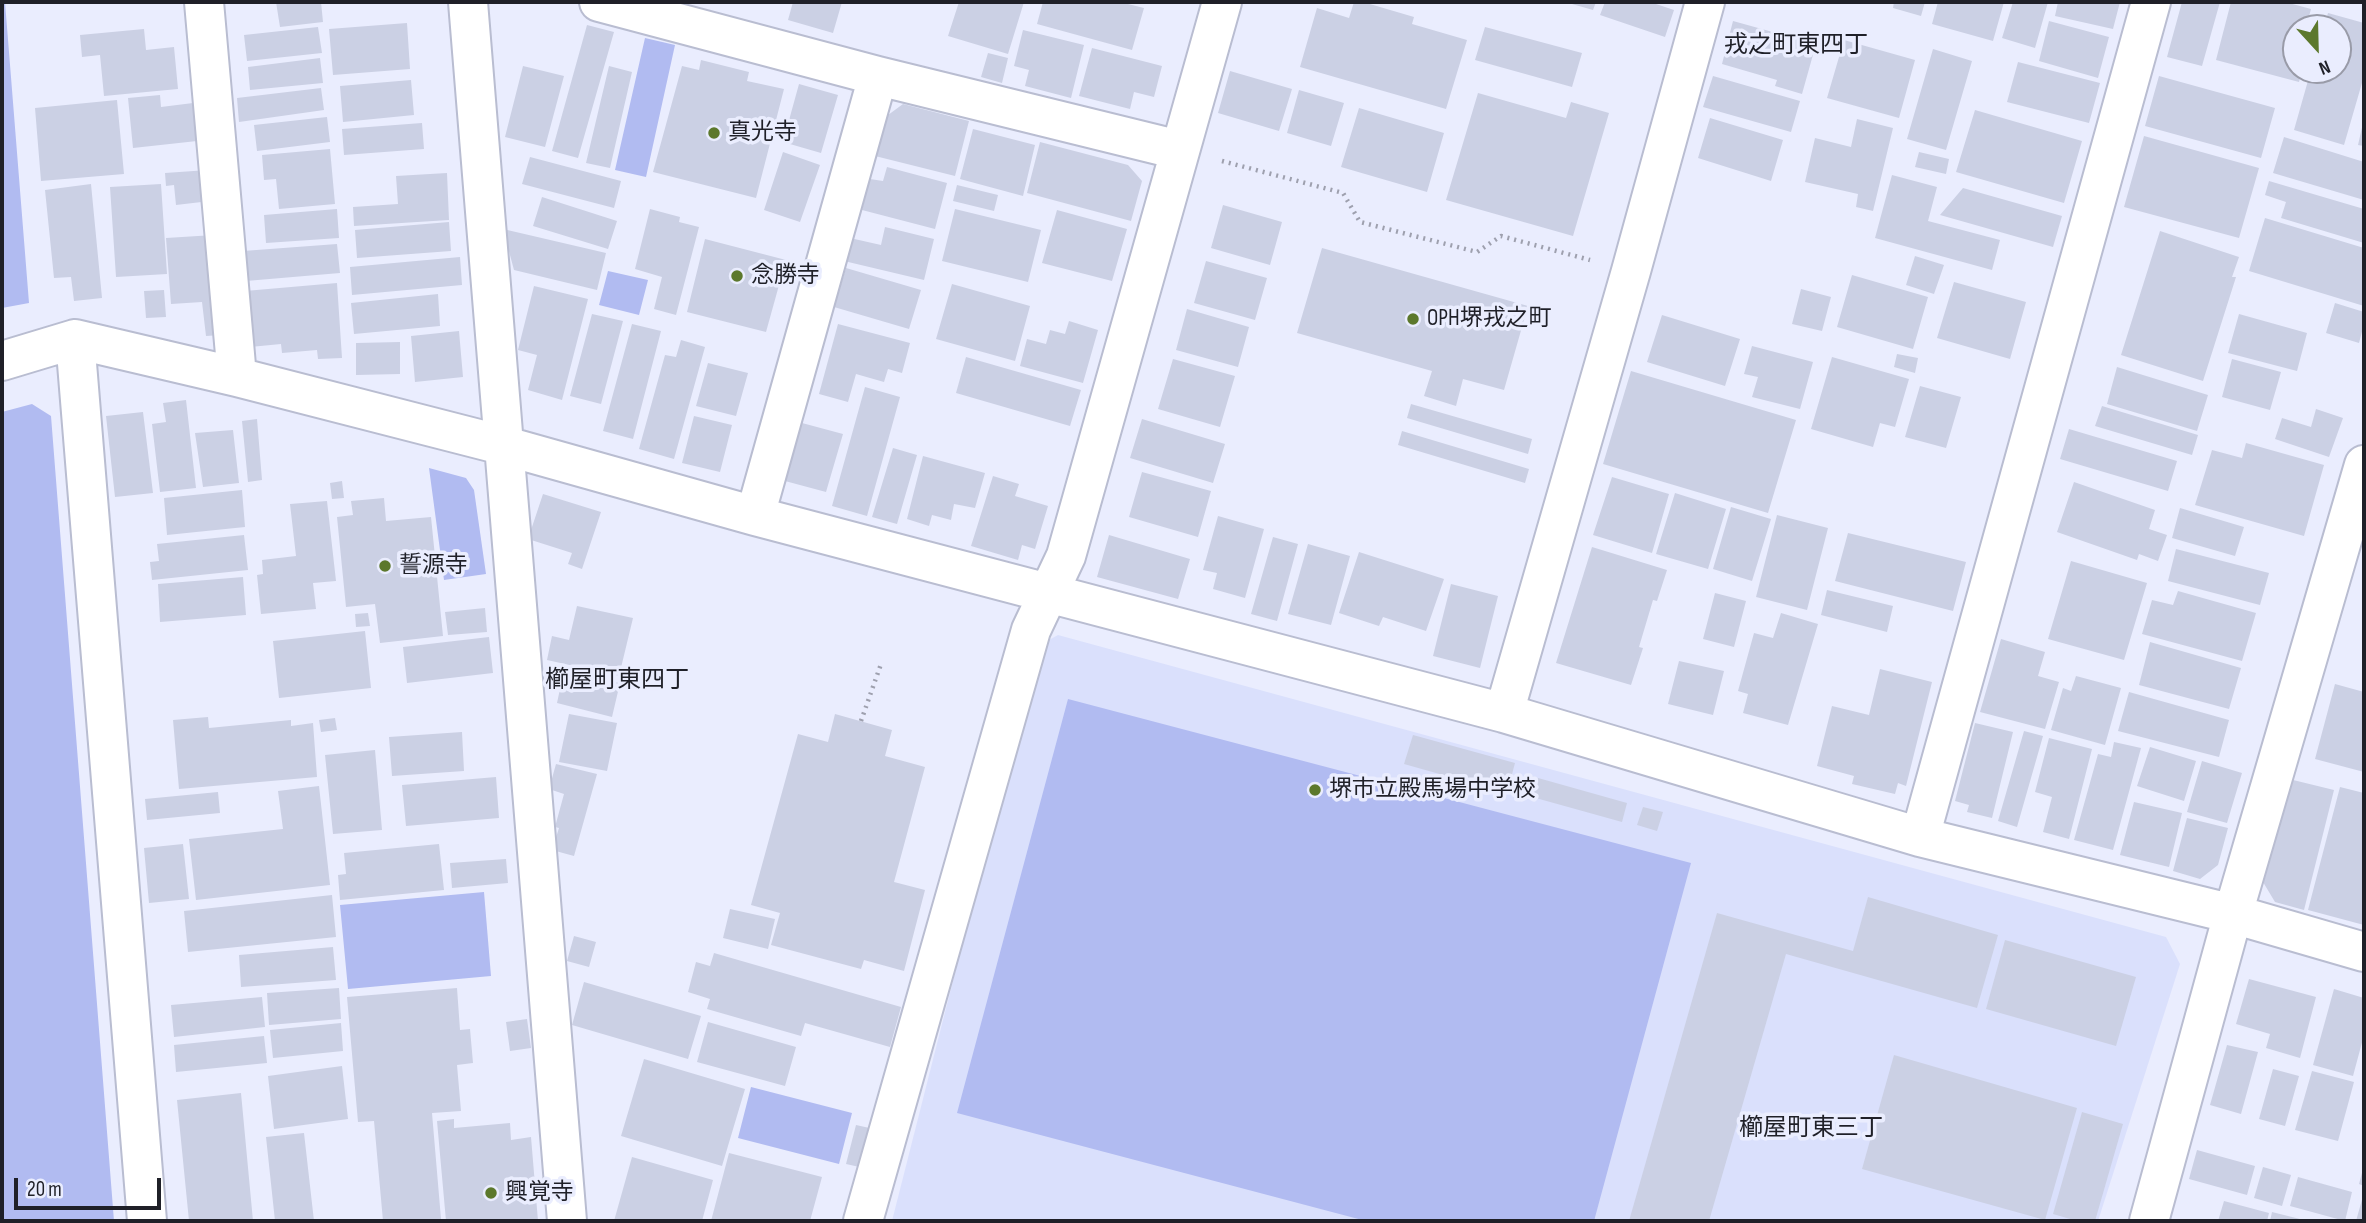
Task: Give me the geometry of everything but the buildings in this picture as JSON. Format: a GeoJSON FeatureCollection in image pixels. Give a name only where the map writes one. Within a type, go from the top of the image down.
{"type":"FeatureCollection","features":[{"type":"Feature","properties":{"kind":"street"},"geometry":{"type":"LineString","coordinates":[[204,2],[237,377]]}},
{"type":"Feature","properties":{"kind":"street"},"geometry":{"type":"LineString","coordinates":[[468,2],[567,1221]]}},
{"type":"Feature","properties":{"kind":"street"},"geometry":{"type":"LineString","coordinates":[[599,2],[878,76],[1179,150]]}},
{"type":"Feature","properties":{"kind":"street"},"geometry":{"type":"LineString","coordinates":[[863,1221],[1031,630],[1066,556],[1222,2]]}},
{"type":"Feature","properties":{"kind":"street"},"geometry":{"type":"LineString","coordinates":[[1504,713],[1705,2]]}},
{"type":"Feature","properties":{"kind":"street"},"geometry":{"type":"LineString","coordinates":[[1920,837],[2151,2]]}},
{"type":"Feature","properties":{"kind":"street"},"geometry":{"type":"LineString","coordinates":[[755,516],[878,76]]}},
{"type":"Feature","properties":{"kind":"street"},"geometry":{"type":"LineString","coordinates":[[75,339],[147,1221]]}},
{"type":"Feature","properties":{"kind":"street"},"geometry":{"type":"LineString","coordinates":[[2,360],[75,339],[237,377],[502,445],[755,516],[1504,713],[1920,837],[2233,914],[2364,952]]}},
{"type":"Feature","properties":{"kind":"street"},"geometry":{"type":"LineString","coordinates":[[2149,1221],[2233,914],[2364,464]]}},
{"type":"Feature","properties":{"kind":"path"},"geometry":{"type":"LineString","coordinates":[[1179,150],[1343,193],[1360,222],[1477,252],[1501,236],[1631,271]]}},
{"type":"Feature","properties":{"kind":"path"},"geometry":{"type":"LineString","coordinates":[[861,721],[881,664]]}},
{"type":"Feature","properties":{"kind":"shaded area"},"geometry":{"type":"Polygon","coordinates":[[[2,2],[5,2],[29,303],[2,308],[2,2]]]}},
{"type":"Feature","properties":{"kind":"shaded area"},"geometry":{"type":"Polygon","coordinates":[[[645,38],[675,45],[646,177],[615,170],[645,38]]]}},
{"type":"Feature","properties":{"kind":"shaded area"},"geometry":{"type":"Polygon","coordinates":[[[608,271],[648,280],[639,315],[599,305],[608,271]]]}},
{"type":"Feature","properties":{"kind":"shaded area"},"geometry":{"type":"Polygon","coordinates":[[[32,404],[51,416],[114,1221],[2,1221],[2,412],[32,404]]]}},
{"type":"Feature","properties":{"kind":"shaded area"},"geometry":{"type":"Polygon","coordinates":[[[429,468],[466,478],[474,490],[486,574],[444,580],[429,468]]]}},
{"type":"Feature","properties":{"kind":"shaded area","name":"堺市立殿馬場中学校"},"geometry":{"type":"Polygon","coordinates":[[[1058,635],[2166,937],[2180,964],[2098,1221],[892,1221],[1038,646],[1058,635]]]}},
{"type":"Feature","properties":{"kind":"shaded area"},"geometry":{"type":"Polygon","coordinates":[[[1068,699],[1691,863],[1594,1221],[1366,1221],[957,1113],[1068,699]]]}},
{"type":"Feature","properties":{"kind":"shaded area"},"geometry":{"type":"Polygon","coordinates":[[[484,892],[491,976],[348,989],[340,905],[484,892]]]}},
{"type":"Feature","properties":{"kind":"shaded area"},"geometry":{"type":"Polygon","coordinates":[[[751,1087],[852,1113],[839,1164],[738,1138],[751,1087]]]}},
{"type":"Feature","properties":{"kind":"place","name":"真光寺"},"geometry":{"type":"Point","coordinates":[714,133]}},
{"type":"Feature","properties":{"kind":"place","name":"念勝寺"},"geometry":{"type":"Point","coordinates":[737,276]}},
{"type":"Feature","properties":{"kind":"place","name":"OPH堺戎之町"},"geometry":{"type":"Point","coordinates":[1413,319]}},
{"type":"Feature","properties":{"kind":"place","name":"誓源寺"},"geometry":{"type":"Point","coordinates":[385,566]}},
{"type":"Feature","properties":{"kind":"place","name":"堺市立殿馬場中学校"},"geometry":{"type":"Point","coordinates":[1315,790]}},
{"type":"Feature","properties":{"kind":"place","name":"興覚寺"},"geometry":{"type":"Point","coordinates":[491,1193]}},
{"type":"Feature","properties":{"kind":"district","name":"戎之町東四丁"},"geometry":{"type":"Point","coordinates":[1796,46]}},
{"type":"Feature","properties":{"kind":"district","name":"櫛屋町東四丁"},"geometry":{"type":"Point","coordinates":[617,681]}},
{"type":"Feature","properties":{"kind":"district","name":"櫛屋町東三丁"},"geometry":{"type":"Point","coordinates":[1811,1129]}}]}
